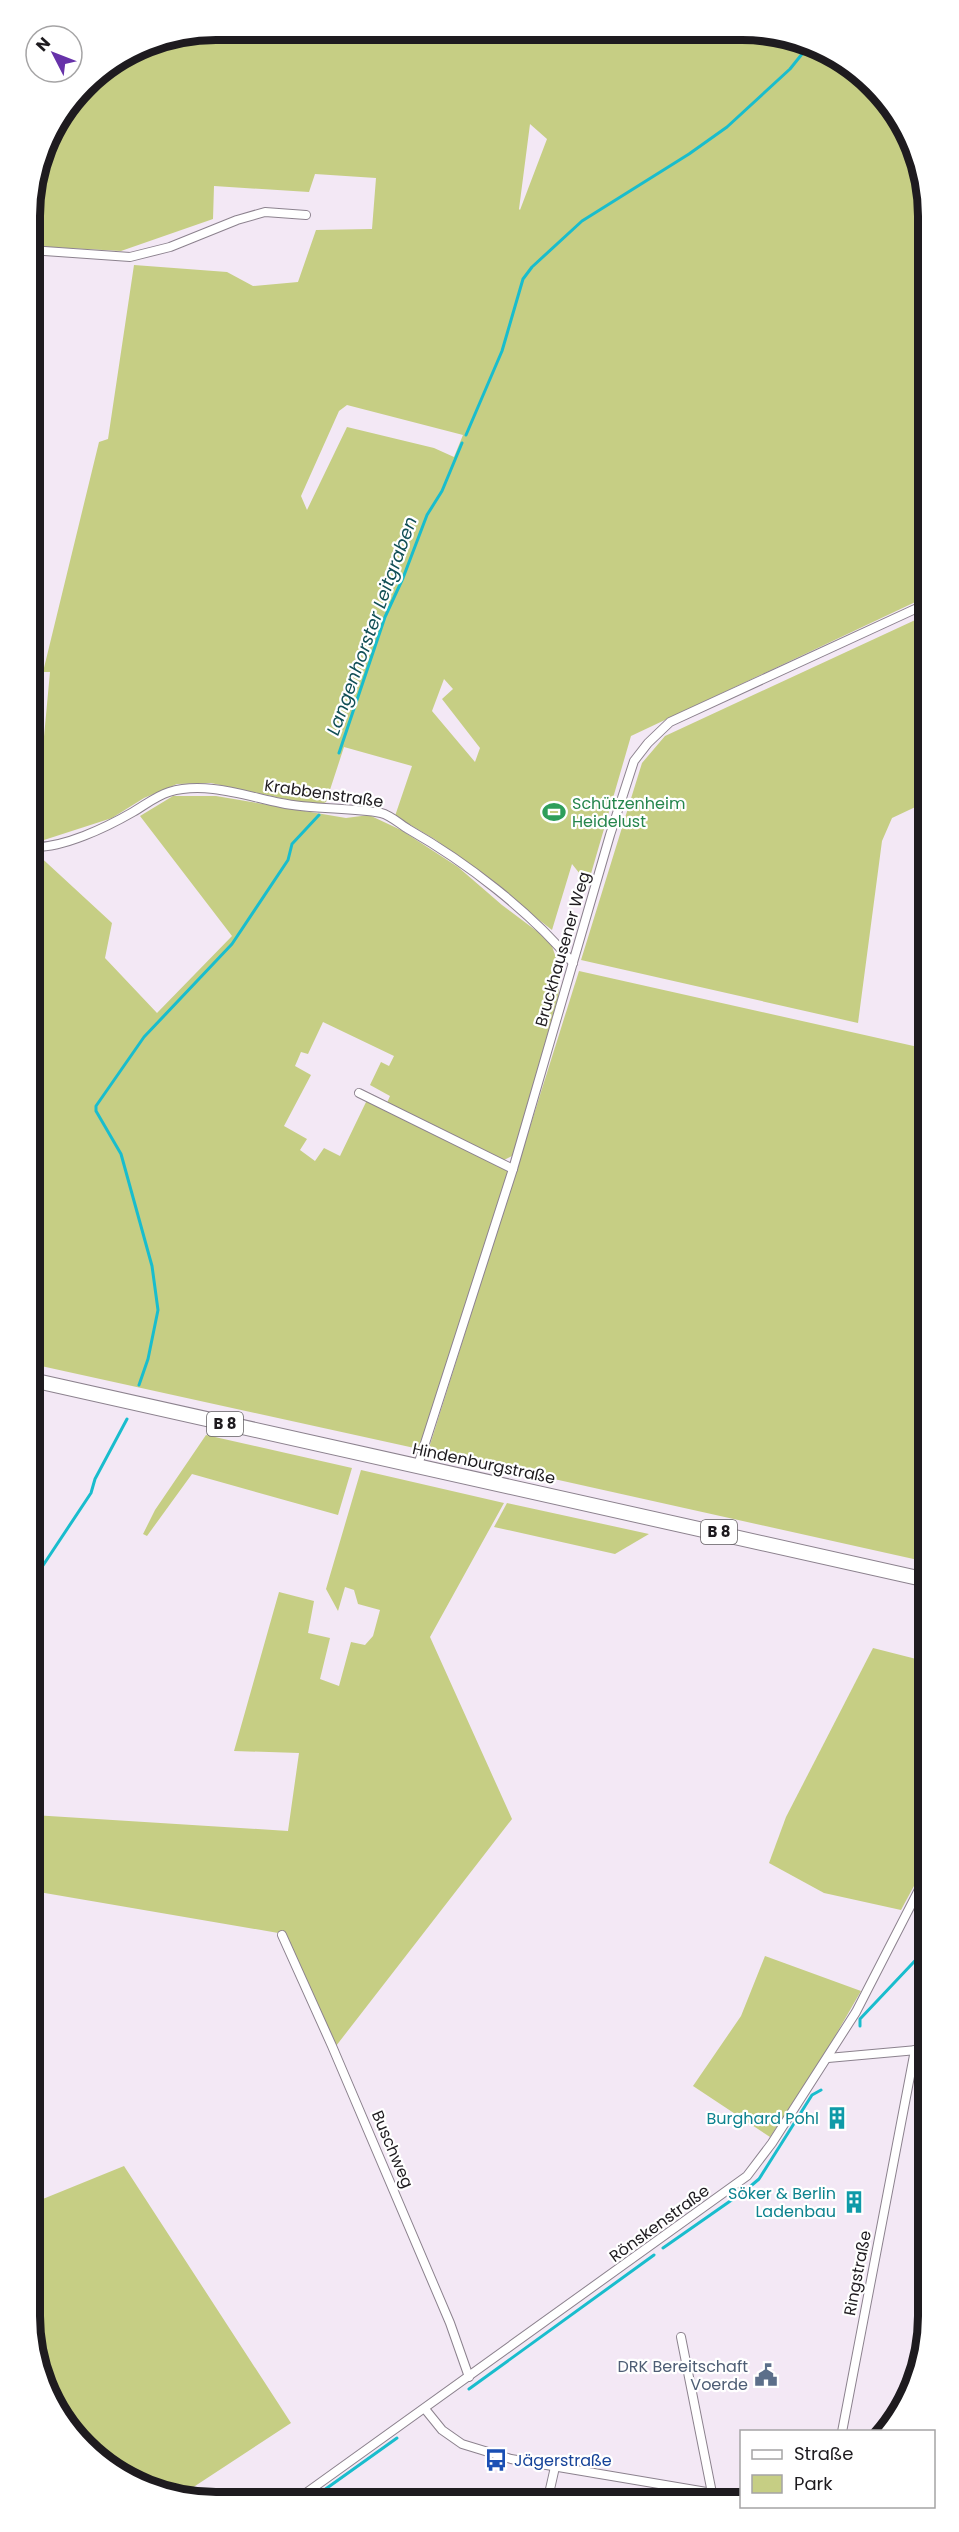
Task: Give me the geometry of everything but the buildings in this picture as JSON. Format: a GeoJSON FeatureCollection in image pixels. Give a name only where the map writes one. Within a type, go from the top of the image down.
{"type":"FeatureCollection","features":[{"type":"Feature","properties":{"kind":"main road","name":"Hindenburgstraße"},"geometry":{"type":"LineString","coordinates":[[40,1382],[918,1578]]}},
{"type":"Feature","properties":{"kind":"street"},"geometry":{"type":"LineString","coordinates":[[41,251],[130,257],[170,247],[237,220],[265,212],[306,215]]}},
{"type":"Feature","properties":{"kind":"street","name":"Bruckhausener Weg"},"geometry":{"type":"LineString","coordinates":[[418,1465],[513,1169],[634,760],[670,722],[918,608]]}},
{"type":"Feature","properties":{"kind":"street","name":"Krabbenstraße"},"geometry":{"type":"LineString","coordinates":[[41,848],[81,836],[118,821],[155,797],[191,789],[215,790],[304,808],[382,813],[433,843],[475,873],[555,941],[573,963]]}},
{"type":"Feature","properties":{"kind":"street"},"geometry":{"type":"LineString","coordinates":[[359,1093],[513,1169]]}},
{"type":"Feature","properties":{"kind":"street","name":"Rönskenstraße"},"geometry":{"type":"LineString","coordinates":[[307,2492],[747,2176],[828,2058],[856,2012],[918,1891]]}},
{"type":"Feature","properties":{"kind":"street","name":"Buschweg"},"geometry":{"type":"LineString","coordinates":[[282,1935],[450,2323],[469,2377]]}},
{"type":"Feature","properties":{"kind":"street","name":"Ringstraße"},"geometry":{"type":"LineString","coordinates":[[842,2430],[915,2050]]}},
{"type":"Feature","properties":{"kind":"street"},"geometry":{"type":"LineString","coordinates":[[828,2058],[918,2050]]}},
{"type":"Feature","properties":{"kind":"street"},"geometry":{"type":"LineString","coordinates":[[681,2337],[710,2492]]}},
{"type":"Feature","properties":{"kind":"street"},"geometry":{"type":"LineString","coordinates":[[425,2409],[442,2430],[462,2444],[511,2459],[689,2492]]}},
{"type":"Feature","properties":{"kind":"street"},"geometry":{"type":"LineString","coordinates":[[549,2492],[555,2467]]}},
{"type":"Feature","properties":{"kind":"green space"},"geometry":{"type":"Polygon","coordinates":[[[743,40],[777,44],[821,59],[850,77],[882,109],[900,138],[909,160],[917,193],[918,601],[631,736],[588,884],[572,864],[552,930],[436,840],[395,816],[412,766],[344,747],[326,802],[318,806],[211,783],[177,784],[144,798],[112,818],[44,840],[41,769],[50,672],[43,672],[99,442],[108,439],[134,265],[227,272],[253,286],[298,282],[316,230],[372,229],[376,178],[315,174],[309,192],[214,186],[213,219],[121,251],[41,247],[41,205],[46,171],[64,128],[92,92],[128,64],[160,50],[205,41],[743,40]],[[530,124],[520,210],[547,139],[530,124]],[[347,405],[339,411],[301,496],[307,510],[347,427],[434,448],[454,457],[463,435],[347,405]],[[444,679],[432,711],[475,762],[480,748],[442,699],[453,689],[444,679]]]}},
{"type":"Feature","properties":{"kind":"green space"},"geometry":{"type":"Polygon","coordinates":[[[918,619],[918,806],[892,818],[882,841],[858,1023],[581,960],[642,763],[665,736],[918,619]]]}},
{"type":"Feature","properties":{"kind":"green space"},"geometry":{"type":"Polygon","coordinates":[[[173,796],[216,796],[346,818],[369,815],[401,830],[458,867],[552,946],[556,958],[559,989],[557,1009],[516,1154],[502,1161],[386,1105],[390,1096],[370,1085],[381,1062],[389,1066],[394,1056],[323,1022],[308,1054],[301,1052],[295,1066],[311,1075],[284,1126],[307,1139],[300,1150],[315,1161],[324,1148],[340,1156],[367,1100],[509,1171],[419,1449],[40,1366],[41,857],[112,923],[105,958],[157,1013],[232,936],[140,816],[173,796]]]}},
{"type":"Feature","properties":{"kind":"green space"},"geometry":{"type":"Polygon","coordinates":[[[579,971],[918,1047],[918,1560],[428,1451],[579,971]]]}},
{"type":"Feature","properties":{"kind":"green space"},"geometry":{"type":"Polygon","coordinates":[[[206,1435],[352,1468],[338,1515],[192,1474],[147,1536],[143,1534],[155,1510],[206,1435]]]}},
{"type":"Feature","properties":{"kind":"green space"},"geometry":{"type":"Polygon","coordinates":[[[361,1470],[504,1503],[430,1637],[512,1819],[336,2046],[284,1934],[40,1892],[40,1815],[288,1831],[299,1753],[234,1751],[279,1592],[314,1601],[308,1633],[330,1638],[320,1679],[339,1686],[351,1642],[365,1645],[373,1636],[380,1610],[358,1604],[354,1590],[345,1587],[338,1611],[326,1589],[361,1470]]]}},
{"type":"Feature","properties":{"kind":"green space"},"geometry":{"type":"Polygon","coordinates":[[[507,1503],[649,1534],[615,1554],[494,1527],[507,1503]]]}},
{"type":"Feature","properties":{"kind":"green space"},"geometry":{"type":"Polygon","coordinates":[[[873,1648],[918,1659],[918,1879],[901,1910],[824,1893],[769,1863],[786,1817],[873,1648]]]}},
{"type":"Feature","properties":{"kind":"green space"},"geometry":{"type":"Polygon","coordinates":[[[765,1956],[861,1991],[823,2057],[770,2137],[693,2086],[741,2016],[765,1956]]]}},
{"type":"Feature","properties":{"kind":"green space"},"geometry":{"type":"Polygon","coordinates":[[[124,2166],[291,2423],[192,2488],[193,2490],[160,2482],[138,2473],[109,2455],[92,2440],[77,2423],[59,2394],[44,2350],[40,2316],[40,2200],[124,2166]]]}},
{"type":"Feature","properties":{"kind":"waterway","name":"Langenhorster Leitgraben"},"geometry":{"type":"LineString","coordinates":[[466,435],[502,351],[523,279],[532,267],[582,221],[689,154],[727,127],[790,69],[804,52]]}},
{"type":"Feature","properties":{"kind":"waterway","name":"Langenhorster Leitgraben"},"geometry":{"type":"LineString","coordinates":[[339,753],[385,617],[427,515],[442,491],[462,443]]}},
{"type":"Feature","properties":{"kind":"waterway","name":"Langenhorster Leitgraben"},"geometry":{"type":"LineString","coordinates":[[139,1385],[148,1359],[158,1310],[152,1266],[121,1154],[96,1111],[96,1106],[144,1037],[232,944],[288,860],[292,844],[319,815]]}},
{"type":"Feature","properties":{"kind":"waterway","name":"Langenhorster Leitgraben"},"geometry":{"type":"LineString","coordinates":[[40,1569],[91,1493],[95,1479],[127,1419]]}},
{"type":"Feature","properties":{"kind":"waterway"},"geometry":{"type":"LineString","coordinates":[[860,2026],[860,2019],[918,1958]]}},
{"type":"Feature","properties":{"kind":"waterway"},"geometry":{"type":"LineString","coordinates":[[663,2248],[759,2179],[812,2095],[821,2090]]}},
{"type":"Feature","properties":{"kind":"waterway"},"geometry":{"type":"LineString","coordinates":[[469,2389],[654,2255]]}},
{"type":"Feature","properties":{"kind":"waterway"},"geometry":{"type":"LineString","coordinates":[[321,2492],[397,2438]]}},
{"type":"Feature","properties":{"kind":"place","name":"Schützenheim Heidelust"},"geometry":{"type":"Point","coordinates":[554,812]}},
{"type":"Feature","properties":{"kind":"place","name":"Burghard Pohl"},"geometry":{"type":"Point","coordinates":[837,2118]}},
{"type":"Feature","properties":{"kind":"place","name":"Söker & Berlin Ladenbau"},"geometry":{"type":"Point","coordinates":[854,2202]}},
{"type":"Feature","properties":{"kind":"place","name":"DRK Bereitschaft Voerde"},"geometry":{"type":"Point","coordinates":[766,2375]}},
{"type":"Feature","properties":{"kind":"place","name":"Jägerstraße"},"geometry":{"type":"Point","coordinates":[496,2460]}}]}
